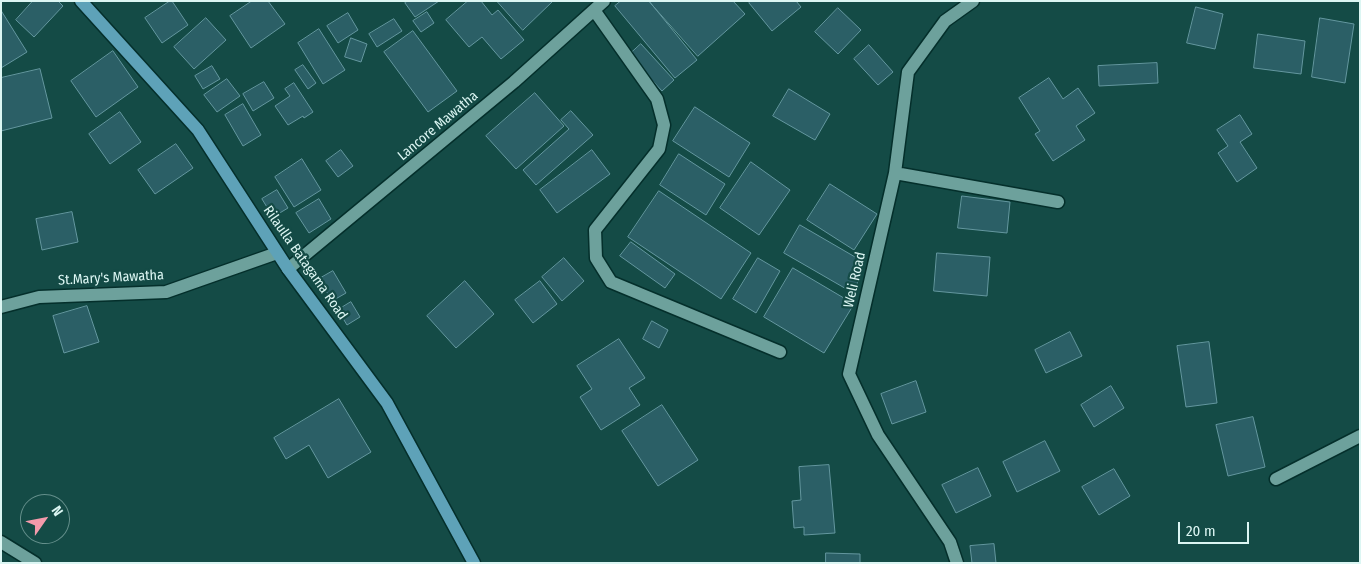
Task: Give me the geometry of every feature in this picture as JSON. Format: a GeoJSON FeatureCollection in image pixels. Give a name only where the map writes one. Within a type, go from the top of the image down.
{"type":"FeatureCollection","features":[{"type":"Feature","properties":{"kind":"street","name":"Rilaulla Batagama Road"},"geometry":{"type":"LineString","coordinates":[[80,1],[198,130],[288,269],[388,403],[474,563]]}},
{"type":"Feature","properties":{"kind":"street","name":"Weli Road"},"geometry":{"type":"LineString","coordinates":[[957,563],[950,542],[878,435],[848,374],[894,173],[908,72],[945,21],[972,1]]}},
{"type":"Feature","properties":{"kind":"street"},"geometry":{"type":"LineString","coordinates":[[599,6],[657,99],[664,125],[659,150],[595,230],[596,258],[611,282],[780,352]]}},
{"type":"Feature","properties":{"kind":"street","name":"Lancore Mawatha"},"geometry":{"type":"LineString","coordinates":[[288,269],[514,82],[599,6]]}},
{"type":"Feature","properties":{"kind":"street"},"geometry":{"type":"LineString","coordinates":[[894,173],[1058,202]]}},
{"type":"Feature","properties":{"kind":"street","name":"St.Mary's Mawatha"},"geometry":{"type":"LineString","coordinates":[[1,307],[39,297],[166,292],[277,252]]}},
{"type":"Feature","properties":{"kind":"street"},"geometry":{"type":"LineString","coordinates":[[1276,479],[1360,436]]}},
{"type":"Feature","properties":{"kind":"street"},"geometry":{"type":"LineString","coordinates":[[1,542],[35,563]]}},
{"type":"Feature","properties":{"kind":"building"},"geometry":{"type":"Polygon","coordinates":[[[33,1],[58,1],[63,6],[34,37],[16,20],[33,1]]]}},
{"type":"Feature","properties":{"kind":"building"},"geometry":{"type":"Polygon","coordinates":[[[172,1],[188,25],[162,43],[145,18],[172,1]]]}},
{"type":"Feature","properties":{"kind":"building"},"geometry":{"type":"Polygon","coordinates":[[[252,1],[268,1],[285,24],[251,48],[230,16],[252,1]]]}},
{"type":"Feature","properties":{"kind":"building"},"geometry":{"type":"Polygon","coordinates":[[[408,1],[439,1],[415,17],[405,3],[408,1]]]}},
{"type":"Feature","properties":{"kind":"building"},"geometry":{"type":"Polygon","coordinates":[[[468,1],[481,1],[492,15],[498,10],[524,40],[501,59],[482,37],[469,47],[446,20],[468,1]]]}},
{"type":"Feature","properties":{"kind":"building"},"geometry":{"type":"Polygon","coordinates":[[[497,1],[553,1],[523,30],[497,1]]]}},
{"type":"Feature","properties":{"kind":"building"},"geometry":{"type":"Polygon","coordinates":[[[621,1],[649,1],[697,60],[675,78],[615,6],[621,1]]]}},
{"type":"Feature","properties":{"kind":"building"},"geometry":{"type":"Polygon","coordinates":[[[649,1],[733,1],[745,14],[698,56],[649,1]]]}},
{"type":"Feature","properties":{"kind":"building"},"geometry":{"type":"Polygon","coordinates":[[[751,1],[796,1],[801,7],[772,31],[749,3],[751,1]]]}},
{"type":"Feature","properties":{"kind":"building"},"geometry":{"type":"Polygon","coordinates":[[[1196,7],[1223,14],[1215,49],[1187,43],[1196,7]]]}},
{"type":"Feature","properties":{"kind":"building"},"geometry":{"type":"Polygon","coordinates":[[[838,8],[861,30],[838,54],[815,32],[838,8]]]}},
{"type":"Feature","properties":{"kind":"building"},"geometry":{"type":"Polygon","coordinates":[[[427,12],[434,23],[421,32],[413,21],[427,12]]]}},
{"type":"Feature","properties":{"kind":"building"},"geometry":{"type":"Polygon","coordinates":[[[1,13],[27,52],[1,68],[1,13]]]}},
{"type":"Feature","properties":{"kind":"building"},"geometry":{"type":"Polygon","coordinates":[[[348,13],[358,30],[338,43],[327,26],[348,13]]]}},
{"type":"Feature","properties":{"kind":"building"},"geometry":{"type":"Polygon","coordinates":[[[206,18],[226,40],[194,69],[174,47],[206,18]]]}},
{"type":"Feature","properties":{"kind":"building"},"geometry":{"type":"Polygon","coordinates":[[[1320,18],[1354,24],[1345,83],[1312,77],[1320,18]]]}},
{"type":"Feature","properties":{"kind":"building"},"geometry":{"type":"Polygon","coordinates":[[[394,19],[402,31],[377,47],[369,34],[394,19]]]}},
{"type":"Feature","properties":{"kind":"building"},"geometry":{"type":"Polygon","coordinates":[[[319,29],[345,70],[323,84],[298,43],[319,29]]]}},
{"type":"Feature","properties":{"kind":"building"},"geometry":{"type":"Polygon","coordinates":[[[413,31],[457,91],[428,112],[384,52],[413,31]]]}},
{"type":"Feature","properties":{"kind":"building"},"geometry":{"type":"Polygon","coordinates":[[[1258,34],[1305,41],[1301,74],[1254,68],[1258,34]]]}},
{"type":"Feature","properties":{"kind":"building"},"geometry":{"type":"Polygon","coordinates":[[[351,38],[367,44],[361,62],[345,57],[351,38]]]}},
{"type":"Feature","properties":{"kind":"building"},"geometry":{"type":"Polygon","coordinates":[[[641,44],[674,80],[662,91],[629,55],[641,44]]]}},
{"type":"Feature","properties":{"kind":"building"},"geometry":{"type":"Polygon","coordinates":[[[869,45],[893,72],[878,85],[854,59],[869,45]]]}},
{"type":"Feature","properties":{"kind":"building"},"geometry":{"type":"Polygon","coordinates":[[[113,51],[138,87],[96,117],[71,81],[113,51]]]}},
{"type":"Feature","properties":{"kind":"building"},"geometry":{"type":"Polygon","coordinates":[[[1157,63],[1158,83],[1099,86],[1098,66],[1157,63]]]}},
{"type":"Feature","properties":{"kind":"building"},"geometry":{"type":"Polygon","coordinates":[[[303,65],[316,83],[308,89],[295,70],[303,65]]]}},
{"type":"Feature","properties":{"kind":"building"},"geometry":{"type":"Polygon","coordinates":[[[212,66],[220,79],[203,89],[195,76],[212,66]]]}},
{"type":"Feature","properties":{"kind":"building"},"geometry":{"type":"Polygon","coordinates":[[[40,69],[52,118],[1,131],[1,78],[40,69]]]}},
{"type":"Feature","properties":{"kind":"building"},"geometry":{"type":"Polygon","coordinates":[[[1049,78],[1063,99],[1078,88],[1095,113],[1076,126],[1085,140],[1053,161],[1035,134],[1040,131],[1019,98],[1049,78]]]}},
{"type":"Feature","properties":{"kind":"building"},"geometry":{"type":"Polygon","coordinates":[[[227,79],[240,96],[217,112],[204,95],[227,79]]]}},
{"type":"Feature","properties":{"kind":"building"},"geometry":{"type":"Polygon","coordinates":[[[264,82],[274,98],[253,111],[243,94],[264,82]]]}},
{"type":"Feature","properties":{"kind":"building"},"geometry":{"type":"Polygon","coordinates":[[[294,83],[313,112],[288,125],[275,106],[290,96],[285,89],[294,83]]]}},
{"type":"Feature","properties":{"kind":"building"},"geometry":{"type":"Polygon","coordinates":[[[789,89],[830,114],[815,140],[773,116],[789,89]]]}},
{"type":"Feature","properties":{"kind":"building"},"geometry":{"type":"Polygon","coordinates":[[[535,93],[564,126],[516,169],[486,136],[535,93]]]}},
{"type":"Feature","properties":{"kind":"building"},"geometry":{"type":"Polygon","coordinates":[[[243,104],[261,135],[243,146],[225,115],[243,104]]]}},
{"type":"Feature","properties":{"kind":"building"},"geometry":{"type":"Polygon","coordinates":[[[695,107],[750,143],[729,177],[673,141],[695,107]]]}},
{"type":"Feature","properties":{"kind":"building"},"geometry":{"type":"Polygon","coordinates":[[[571,111],[593,135],[536,185],[523,170],[569,129],[561,120],[571,111]]]}},
{"type":"Feature","properties":{"kind":"building"},"geometry":{"type":"Polygon","coordinates":[[[120,112],[141,142],[110,164],[89,134],[120,112]]]}},
{"type":"Feature","properties":{"kind":"building"},"geometry":{"type":"Polygon","coordinates":[[[1240,115],[1252,134],[1240,142],[1257,168],[1237,182],[1218,153],[1228,146],[1217,130],[1240,115]]]}},
{"type":"Feature","properties":{"kind":"building"},"geometry":{"type":"Polygon","coordinates":[[[176,144],[193,168],[155,194],[138,170],[176,144]]]}},
{"type":"Feature","properties":{"kind":"building"},"geometry":{"type":"Polygon","coordinates":[[[341,150],[353,166],[338,177],[326,161],[341,150]]]}},
{"type":"Feature","properties":{"kind":"building"},"geometry":{"type":"Polygon","coordinates":[[[592,150],[610,174],[557,213],[540,190],[592,150]]]}},
{"type":"Feature","properties":{"kind":"building"},"geometry":{"type":"Polygon","coordinates":[[[679,154],[725,184],[706,215],[660,185],[679,154]]]}},
{"type":"Feature","properties":{"kind":"building"},"geometry":{"type":"Polygon","coordinates":[[[302,159],[321,190],[294,207],[275,177],[302,159]]]}},
{"type":"Feature","properties":{"kind":"building"},"geometry":{"type":"Polygon","coordinates":[[[751,162],[790,190],[759,235],[720,208],[751,162]]]}},
{"type":"Feature","properties":{"kind":"building"},"geometry":{"type":"Polygon","coordinates":[[[830,184],[877,214],[854,250],[807,220],[830,184]]]}},
{"type":"Feature","properties":{"kind":"building"},"geometry":{"type":"Polygon","coordinates":[[[277,190],[288,208],[273,217],[262,199],[277,190]]]}},
{"type":"Feature","properties":{"kind":"building"},"geometry":{"type":"Polygon","coordinates":[[[659,191],[751,253],[721,299],[628,237],[659,191]]]}},
{"type":"Feature","properties":{"kind":"building"},"geometry":{"type":"Polygon","coordinates":[[[962,196],[1010,202],[1007,233],[958,228],[962,196]]]}},
{"type":"Feature","properties":{"kind":"building"},"geometry":{"type":"Polygon","coordinates":[[[319,199],[331,219],[309,233],[296,213],[319,199]]]}},
{"type":"Feature","properties":{"kind":"building"},"geometry":{"type":"Polygon","coordinates":[[[72,212],[78,242],[42,250],[36,219],[72,212]]]}},
{"type":"Feature","properties":{"kind":"building"},"geometry":{"type":"Polygon","coordinates":[[[800,225],[862,261],[855,294],[784,253],[800,225]]]}},
{"type":"Feature","properties":{"kind":"building"},"geometry":{"type":"Polygon","coordinates":[[[631,242],[675,274],[665,288],[620,256],[631,242]]]}},
{"type":"Feature","properties":{"kind":"building"},"geometry":{"type":"Polygon","coordinates":[[[937,253],[990,257],[987,296],[934,291],[937,253]]]}},
{"type":"Feature","properties":{"kind":"building"},"geometry":{"type":"Polygon","coordinates":[[[564,258],[584,281],[562,301],[542,277],[564,258]]]}},
{"type":"Feature","properties":{"kind":"building"},"geometry":{"type":"Polygon","coordinates":[[[758,258],[780,271],[756,313],[733,299],[758,258]]]}},
{"type":"Feature","properties":{"kind":"building"},"geometry":{"type":"Polygon","coordinates":[[[793,268],[854,304],[824,353],[764,317],[793,268]]]}},
{"type":"Feature","properties":{"kind":"building"},"geometry":{"type":"Polygon","coordinates":[[[333,271],[346,293],[332,301],[319,279],[333,271]]]}},
{"type":"Feature","properties":{"kind":"building"},"geometry":{"type":"Polygon","coordinates":[[[465,281],[494,314],[456,348],[427,316],[465,281]]]}},
{"type":"Feature","properties":{"kind":"building"},"geometry":{"type":"Polygon","coordinates":[[[540,281],[557,304],[533,323],[515,300],[540,281]]]}},
{"type":"Feature","properties":{"kind":"building"},"geometry":{"type":"Polygon","coordinates":[[[351,302],[360,317],[347,325],[338,310],[351,302]]]}},
{"type":"Feature","properties":{"kind":"building"},"geometry":{"type":"Polygon","coordinates":[[[87,306],[99,342],[64,353],[53,316],[87,306]]]}},
{"type":"Feature","properties":{"kind":"building"},"geometry":{"type":"Polygon","coordinates":[[[652,321],[668,330],[659,348],[643,339],[652,321]]]}},
{"type":"Feature","properties":{"kind":"building"},"geometry":{"type":"Polygon","coordinates":[[[1070,332],[1082,356],[1046,373],[1035,350],[1070,332]]]}},
{"type":"Feature","properties":{"kind":"building"},"geometry":{"type":"Polygon","coordinates":[[[619,339],[645,378],[629,388],[640,405],[601,430],[580,397],[592,389],[577,366],[619,339]]]}},
{"type":"Feature","properties":{"kind":"building"},"geometry":{"type":"Polygon","coordinates":[[[1209,342],[1217,403],[1186,407],[1177,346],[1209,342]]]}},
{"type":"Feature","properties":{"kind":"building"},"geometry":{"type":"Polygon","coordinates":[[[916,381],[926,412],[892,424],[881,394],[916,381]]]}},
{"type":"Feature","properties":{"kind":"building"},"geometry":{"type":"Polygon","coordinates":[[[1111,386],[1124,408],[1094,427],[1081,405],[1111,386]]]}},
{"type":"Feature","properties":{"kind":"building"},"geometry":{"type":"Polygon","coordinates":[[[339,399],[371,452],[328,478],[309,445],[286,459],[274,438],[339,399]]]}},
{"type":"Feature","properties":{"kind":"building"},"geometry":{"type":"Polygon","coordinates":[[[662,405],[698,460],[658,486],[622,431],[662,405]]]}},
{"type":"Feature","properties":{"kind":"building"},"geometry":{"type":"Polygon","coordinates":[[[1253,417],[1265,467],[1228,476],[1216,425],[1253,417]]]}},
{"type":"Feature","properties":{"kind":"building"},"geometry":{"type":"Polygon","coordinates":[[[1045,441],[1060,471],[1017,492],[1003,462],[1045,441]]]}},
{"type":"Feature","properties":{"kind":"building"},"geometry":{"type":"Polygon","coordinates":[[[829,465],[835,533],[804,535],[804,527],[794,528],[792,501],[801,500],[799,467],[829,465]]]}},
{"type":"Feature","properties":{"kind":"building"},"geometry":{"type":"Polygon","coordinates":[[[978,468],[991,496],[956,513],[942,485],[978,468]]]}},
{"type":"Feature","properties":{"kind":"building"},"geometry":{"type":"Polygon","coordinates":[[[1114,469],[1130,496],[1099,515],[1082,487],[1114,469]]]}},
{"type":"Feature","properties":{"kind":"building"},"geometry":{"type":"Polygon","coordinates":[[[994,544],[996,563],[972,563],[970,546],[994,544]]]}},
{"type":"Feature","properties":{"kind":"building"},"geometry":{"type":"Polygon","coordinates":[[[826,553],[860,554],[860,563],[826,563],[826,553]]]}}]}
